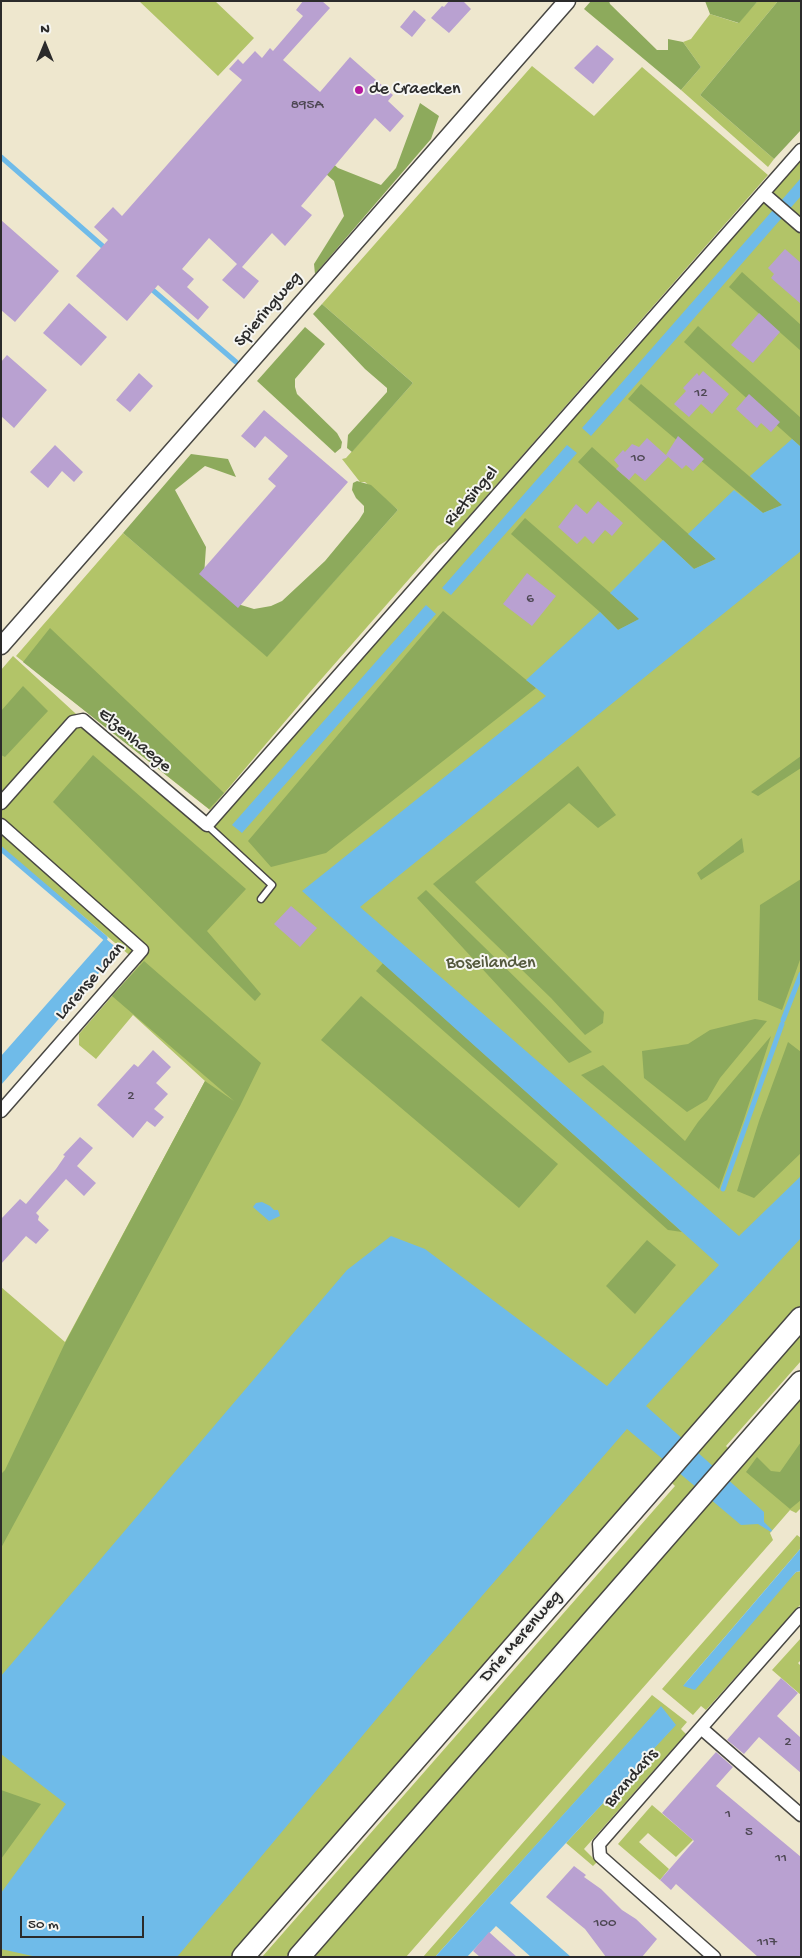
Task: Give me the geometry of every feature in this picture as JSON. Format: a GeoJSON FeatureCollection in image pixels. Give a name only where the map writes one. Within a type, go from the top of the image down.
{"type":"FeatureCollection","features":[{"type":"Feature","properties":{"kind":"highway","name":"Drie Merenweg"},"geometry":{"type":"LineString","coordinates":[[243,1957],[801,1318]]}},
{"type":"Feature","properties":{"kind":"highway"},"geometry":{"type":"LineString","coordinates":[[299,1957],[801,1382]]}},
{"type":"Feature","properties":{"kind":"street","name":"Spieringweg"},"geometry":{"type":"LineString","coordinates":[[1,646],[567,1]]}},
{"type":"Feature","properties":{"kind":"street","name":"Rietsingel"},"geometry":{"type":"LineString","coordinates":[[207,825],[801,150]]}},
{"type":"Feature","properties":{"kind":"street"},"geometry":{"type":"LineString","coordinates":[[763,192],[801,226]]}},
{"type":"Feature","properties":{"kind":"street","name":"Elzenhaege"},"geometry":{"type":"LineString","coordinates":[[1,803],[73,722],[84,720],[207,825]]}},
{"type":"Feature","properties":{"kind":"street","name":"Larense Laan"},"geometry":{"type":"LineString","coordinates":[[1,825],[142,950],[1,1111]]}},
{"type":"Feature","properties":{"kind":"street","name":"Brandaris"},"geometry":{"type":"LineString","coordinates":[[714,1957],[600,1856],[599,1844],[801,1614]]}},
{"type":"Feature","properties":{"kind":"street"},"geometry":{"type":"LineString","coordinates":[[701,1728],[801,1815]]}},
{"type":"Feature","properties":{"kind":"lane"},"geometry":{"type":"LineString","coordinates":[[207,825],[272,885],[261,899]]}},
{"type":"Feature","properties":{"kind":"green space"},"geometry":{"type":"Polygon","coordinates":[[[139,1],[215,1],[254,38],[218,76],[139,1]]]}},
{"type":"Feature","properties":{"kind":"green space"},"geometry":{"type":"Polygon","coordinates":[[[591,1],[609,1],[657,50],[668,50],[668,39],[683,42],[701,67],[681,90],[584,9],[591,1]]]}},
{"type":"Feature","properties":{"kind":"green space"},"geometry":{"type":"Polygon","coordinates":[[[705,1],[758,1],[739,23],[710,14],[705,1]]]}},
{"type":"Feature","properties":{"kind":"green space"},"geometry":{"type":"Polygon","coordinates":[[[758,1],[778,1],[700,95],[774,159],[768,167],[681,90],[701,67],[683,42],[691,39],[710,14],[738,23],[758,1]]]}},
{"type":"Feature","properties":{"kind":"green space"},"geometry":{"type":"Polygon","coordinates":[[[778,1],[801,1],[801,130],[774,159],[700,95],[778,1]]]}},
{"type":"Feature","properties":{"kind":"green space"},"geometry":{"type":"Polygon","coordinates":[[[532,66],[594,116],[642,67],[768,175],[449,539],[438,546],[210,810],[16,656],[123,533],[267,656],[398,510],[365,482],[360,482],[342,459],[346,458],[413,383],[322,304],[532,66]]]}},
{"type":"Feature","properties":{"kind":"green space"},"geometry":{"type":"Polygon","coordinates":[[[420,103],[439,116],[431,139],[315,274],[314,264],[344,216],[334,181],[292,144],[297,133],[338,168],[381,185],[396,168],[420,103]]]}},
{"type":"Feature","properties":{"kind":"green space","name":"Boseilanden"},"geometry":{"type":"Polygon","coordinates":[[[801,156],[801,1307],[699,1419],[801,1332],[801,1361],[726,1446],[743,1463],[801,1397],[801,1508],[796,1513],[790,1510],[770,1533],[773,1540],[406,1957],[311,1957],[688,1498],[286,1957],[262,1957],[675,1486],[657,1469],[241,1957],[1,1957],[1,1287],[65,1342],[205,1081],[133,1015],[96,1059],[79,1045],[79,1034],[140,964],[1,847],[1,670],[13,656],[198,826],[801,156]]]}},
{"type":"Feature","properties":{"kind":"green space"},"geometry":{"type":"Polygon","coordinates":[[[742,272],[801,325],[801,351],[729,287],[742,272]]]}},
{"type":"Feature","properties":{"kind":"green space"},"geometry":{"type":"Polygon","coordinates":[[[322,304],[413,383],[352,452],[347,448],[348,435],[387,392],[387,388],[365,369],[313,314],[322,304]]]}},
{"type":"Feature","properties":{"kind":"green space"},"geometry":{"type":"Polygon","coordinates":[[[698,326],[801,418],[801,447],[684,342],[698,326]]]}},
{"type":"Feature","properties":{"kind":"green space"},"geometry":{"type":"Polygon","coordinates":[[[305,327],[325,344],[295,379],[295,387],[297,394],[337,433],[342,442],[341,448],[335,453],[257,381],[305,327]]]}},
{"type":"Feature","properties":{"kind":"green space"},"geometry":{"type":"Polygon","coordinates":[[[641,384],[783,505],[763,513],[628,399],[641,384]]]}},
{"type":"Feature","properties":{"kind":"green space"},"geometry":{"type":"Polygon","coordinates":[[[592,447],[716,559],[694,569],[578,462],[592,447]]]}},
{"type":"Feature","properties":{"kind":"green space"},"geometry":{"type":"Polygon","coordinates":[[[191,454],[228,459],[236,477],[205,466],[175,490],[206,547],[204,576],[241,605],[254,609],[271,606],[282,601],[325,561],[359,520],[364,512],[364,506],[356,498],[352,490],[353,483],[357,481],[371,485],[398,510],[267,657],[123,533],[191,454]]]}},
{"type":"Feature","properties":{"kind":"green space"},"geometry":{"type":"Polygon","coordinates":[[[525,518],[640,619],[618,630],[511,534],[525,518]]]}},
{"type":"Feature","properties":{"kind":"green space"},"geometry":{"type":"Polygon","coordinates":[[[443,611],[536,688],[326,853],[271,867],[248,841],[443,611]]]}},
{"type":"Feature","properties":{"kind":"green space"},"geometry":{"type":"Polygon","coordinates":[[[50,628],[224,793],[209,809],[23,662],[50,628]]]}},
{"type":"Feature","properties":{"kind":"green space"},"geometry":{"type":"Polygon","coordinates":[[[23,686],[48,711],[5,757],[1,755],[1,711],[23,686]]]}},
{"type":"Feature","properties":{"kind":"green space"},"geometry":{"type":"Polygon","coordinates":[[[93,755],[246,889],[207,931],[261,994],[255,1001],[53,802],[93,755]]]}},
{"type":"Feature","properties":{"kind":"green space"},"geometry":{"type":"Polygon","coordinates":[[[801,756],[801,768],[758,796],[751,792],[801,756]]]}},
{"type":"Feature","properties":{"kind":"green space"},"geometry":{"type":"Polygon","coordinates":[[[578,766],[616,815],[598,828],[569,803],[475,882],[604,1012],[603,1023],[585,1035],[551,998],[433,884],[578,766]]]}},
{"type":"Feature","properties":{"kind":"green space"},"geometry":{"type":"Polygon","coordinates":[[[742,838],[744,852],[701,880],[697,873],[742,838]]]}},
{"type":"Feature","properties":{"kind":"green space"},"geometry":{"type":"Polygon","coordinates":[[[801,879],[801,957],[782,1010],[758,1000],[760,905],[801,879]]]}},
{"type":"Feature","properties":{"kind":"green space"},"geometry":{"type":"Polygon","coordinates":[[[426,890],[592,1052],[569,1063],[417,898],[426,890]]]}},
{"type":"Feature","properties":{"kind":"green space"},"geometry":{"type":"Polygon","coordinates":[[[144,961],[261,1063],[240,1106],[1,1548],[1,1474],[5,1470],[65,1343],[205,1081],[234,1101],[112,996],[144,961]]]}},
{"type":"Feature","properties":{"kind":"green space"},"geometry":{"type":"Polygon","coordinates":[[[383,963],[682,1232],[668,1230],[376,971],[383,963]]]}},
{"type":"Feature","properties":{"kind":"green space"},"geometry":{"type":"Polygon","coordinates":[[[361,996],[558,1164],[519,1208],[321,1040],[361,996]]]}},
{"type":"Feature","properties":{"kind":"green space"},"geometry":{"type":"Polygon","coordinates":[[[755,1019],[767,1021],[720,1078],[707,1100],[687,1112],[644,1078],[642,1051],[688,1044],[710,1030],[755,1019]]]}},
{"type":"Feature","properties":{"kind":"green space"},"geometry":{"type":"Polygon","coordinates":[[[771,1036],[719,1189],[581,1075],[603,1065],[685,1141],[698,1122],[771,1036]]]}},
{"type":"Feature","properties":{"kind":"green space"},"geometry":{"type":"Polygon","coordinates":[[[788,1042],[801,1052],[801,1153],[754,1198],[737,1191],[759,1121],[788,1042]]]}},
{"type":"Feature","properties":{"kind":"green space"},"geometry":{"type":"Polygon","coordinates":[[[647,1240],[676,1265],[635,1314],[606,1286],[647,1240]]]}},
{"type":"Feature","properties":{"kind":"green space"},"geometry":{"type":"Polygon","coordinates":[[[801,1442],[801,1500],[790,1509],[746,1472],[757,1457],[771,1471],[780,1472],[801,1442]]]}},
{"type":"Feature","properties":{"kind":"green space"},"geometry":{"type":"Polygon","coordinates":[[[797,1535],[801,1538],[801,1548],[683,1686],[796,1572],[801,1571],[801,1604],[706,1710],[701,1706],[693,1715],[662,1689],[797,1535]]]}},
{"type":"Feature","properties":{"kind":"green space"},"geometry":{"type":"Polygon","coordinates":[[[801,1638],[801,1660],[798,1663],[801,1666],[801,1695],[772,1670],[801,1638]]]}},
{"type":"Feature","properties":{"kind":"green space"},"geometry":{"type":"Polygon","coordinates":[[[652,1695],[687,1722],[681,1729],[686,1734],[584,1849],[597,1862],[593,1866],[566,1843],[675,1725],[661,1707],[435,1957],[423,1957],[652,1695]]]}},
{"type":"Feature","properties":{"kind":"green space"},"geometry":{"type":"Polygon","coordinates":[[[1,1790],[41,1804],[1,1859],[1,1790]]]}},
{"type":"Feature","properties":{"kind":"green space"},"geometry":{"type":"Polygon","coordinates":[[[652,1805],[693,1840],[676,1857],[648,1833],[639,1842],[669,1869],[660,1880],[618,1844],[652,1805]]]}},
{"type":"Feature","properties":{"kind":"water"},"geometry":{"type":"Polygon","coordinates":[[[801,178],[801,196],[591,436],[582,428],[801,178]]]}},
{"type":"Feature","properties":{"kind":"water"},"geometry":{"type":"Polygon","coordinates":[[[792,439],[801,447],[801,551],[360,907],[739,1236],[801,1176],[801,1238],[646,1406],[764,1512],[764,1522],[772,1530],[771,1532],[758,1524],[741,1525],[627,1429],[415,1673],[177,1957],[37,1957],[1,1949],[1,1893],[66,1804],[1,1754],[1,1676],[347,1270],[391,1236],[425,1249],[607,1386],[719,1265],[302,891],[546,696],[526,680],[600,612],[618,630],[639,619],[610,593],[663,540],[694,569],[716,559],[688,534],[734,490],[763,513],[782,505],[750,476],[792,439]]]}},
{"type":"Feature","properties":{"kind":"water"},"geometry":{"type":"Polygon","coordinates":[[[567,445],[577,453],[451,595],[442,588],[567,445]]]}},
{"type":"Feature","properties":{"kind":"water"},"geometry":{"type":"Polygon","coordinates":[[[426,605],[436,614],[242,833],[232,825],[426,605]]]}},
{"type":"Feature","properties":{"kind":"water"},"geometry":{"type":"Polygon","coordinates":[[[105,938],[119,950],[1,1085],[1,1056],[105,938]]]}},
{"type":"Feature","properties":{"kind":"water"},"geometry":{"type":"Polygon","coordinates":[[[262,1202],[274,1210],[278,1210],[280,1216],[269,1221],[253,1207],[256,1203],[262,1202]]]}},
{"type":"Feature","properties":{"kind":"water"},"geometry":{"type":"Polygon","coordinates":[[[801,1548],[801,1571],[796,1572],[695,1690],[683,1686],[801,1548]]]}},
{"type":"Feature","properties":{"kind":"water"},"geometry":{"type":"Polygon","coordinates":[[[661,1706],[676,1725],[510,1903],[571,1957],[531,1957],[496,1926],[467,1957],[435,1957],[661,1706]]]}},
{"type":"Feature","properties":{"kind":"building"},"geometry":{"type":"Polygon","coordinates":[[[303,1],[322,1],[330,8],[283,60],[320,92],[350,57],[393,95],[388,101],[404,116],[390,132],[375,118],[301,206],[312,215],[285,246],[272,233],[242,267],[259,281],[244,299],[222,280],[237,264],[209,238],[182,269],[194,279],[187,287],[209,307],[198,320],[158,285],[127,321],[76,276],[108,240],[94,227],[113,207],[122,216],[242,80],[229,69],[238,59],[243,64],[255,51],[262,58],[270,48],[273,51],[303,16],[296,10],[303,1]]]}},
{"type":"Feature","properties":{"kind":"building"},"geometry":{"type":"Polygon","coordinates":[[[449,1],[463,1],[471,9],[449,33],[431,18],[449,1]]]}},
{"type":"Feature","properties":{"kind":"building"},"geometry":{"type":"Polygon","coordinates":[[[414,10],[426,20],[412,37],[400,27],[414,10]]]}},
{"type":"Feature","properties":{"kind":"building"},"geometry":{"type":"Polygon","coordinates":[[[597,45],[614,59],[593,84],[574,68],[597,45]]]}},
{"type":"Feature","properties":{"kind":"building"},"geometry":{"type":"Polygon","coordinates":[[[1,220],[59,271],[15,322],[1,310],[1,220]]]}},
{"type":"Feature","properties":{"kind":"building"},"geometry":{"type":"Polygon","coordinates":[[[785,249],[801,263],[801,304],[771,278],[774,274],[768,268],[785,249]]]}},
{"type":"Feature","properties":{"kind":"building"},"geometry":{"type":"Polygon","coordinates":[[[69,303],[107,337],[81,366],[43,333],[69,303]]]}},
{"type":"Feature","properties":{"kind":"building"},"geometry":{"type":"Polygon","coordinates":[[[759,313],[780,332],[753,363],[731,345],[759,313]]]}},
{"type":"Feature","properties":{"kind":"building"},"geometry":{"type":"Polygon","coordinates":[[[7,355],[47,390],[14,428],[1,416],[1,362],[7,355]]]}},
{"type":"Feature","properties":{"kind":"building"},"geometry":{"type":"Polygon","coordinates":[[[703,371],[729,394],[712,414],[701,404],[689,417],[674,404],[686,391],[683,388],[697,373],[699,376],[703,371]]]}},
{"type":"Feature","properties":{"kind":"building"},"geometry":{"type":"Polygon","coordinates":[[[139,373],[153,386],[130,412],[116,400],[139,373]]]}},
{"type":"Feature","properties":{"kind":"building"},"geometry":{"type":"Polygon","coordinates":[[[749,394],[780,422],[771,432],[761,423],[757,428],[736,409],[749,394]]]}},
{"type":"Feature","properties":{"kind":"building"},"geometry":{"type":"Polygon","coordinates":[[[264,410],[348,482],[238,608],[199,574],[276,486],[268,479],[288,456],[265,436],[255,448],[241,436],[264,410]]]}},
{"type":"Feature","properties":{"kind":"building"},"geometry":{"type":"Polygon","coordinates":[[[678,436],[704,459],[693,471],[686,465],[682,469],[666,455],[678,436]]]}},
{"type":"Feature","properties":{"kind":"building"},"geometry":{"type":"Polygon","coordinates":[[[647,438],[668,457],[645,481],[635,473],[629,480],[616,469],[619,466],[614,460],[632,444],[639,447],[647,438]]]}},
{"type":"Feature","properties":{"kind":"building"},"geometry":{"type":"Polygon","coordinates":[[[55,445],[83,472],[74,482],[62,471],[48,488],[30,472],[55,445]]]}},
{"type":"Feature","properties":{"kind":"building"},"geometry":{"type":"Polygon","coordinates":[[[598,501],[623,523],[612,536],[605,530],[593,544],[585,536],[577,544],[558,527],[576,504],[587,514],[598,501]]]}},
{"type":"Feature","properties":{"kind":"building"},"geometry":{"type":"Polygon","coordinates":[[[527,573],[556,596],[532,626],[503,604],[527,573]]]}},
{"type":"Feature","properties":{"kind":"building"},"geometry":{"type":"Polygon","coordinates":[[[291,906],[317,928],[300,947],[274,924],[291,906]]]}},
{"type":"Feature","properties":{"kind":"building"},"geometry":{"type":"Polygon","coordinates":[[[153,1050],[171,1067],[156,1083],[168,1094],[154,1109],[164,1117],[155,1127],[147,1121],[133,1138],[97,1105],[134,1064],[138,1067],[153,1050]]]}},
{"type":"Feature","properties":{"kind":"building"},"geometry":{"type":"Polygon","coordinates":[[[80,1137],[93,1148],[77,1166],[96,1183],[84,1196],[66,1179],[36,1213],[39,1216],[38,1220],[49,1230],[36,1244],[26,1236],[1,1264],[1,1219],[20,1199],[26,1204],[56,1169],[65,1156],[63,1155],[80,1137]]]}},
{"type":"Feature","properties":{"kind":"building"},"geometry":{"type":"Polygon","coordinates":[[[781,1678],[798,1693],[777,1716],[801,1738],[801,1773],[759,1737],[744,1754],[727,1740],[781,1678]]]}},
{"type":"Feature","properties":{"kind":"building"},"geometry":{"type":"Polygon","coordinates":[[[716,1752],[733,1767],[716,1786],[801,1857],[801,1957],[758,1957],[676,1884],[671,1890],[660,1880],[694,1841],[662,1813],[716,1752]]]}},
{"type":"Feature","properties":{"kind":"building"},"geometry":{"type":"Polygon","coordinates":[[[574,1866],[586,1875],[584,1877],[601,1889],[622,1910],[636,1919],[657,1939],[642,1957],[606,1957],[585,1929],[546,1897],[574,1866]]]}},
{"type":"Feature","properties":{"kind":"building"},"geometry":{"type":"Polygon","coordinates":[[[489,1932],[517,1957],[480,1957],[473,1951],[489,1932]]]}},
{"type":"Feature","properties":{"kind":"waterway"},"geometry":{"type":"LineString","coordinates":[[1,157],[106,249]]}},
{"type":"Feature","properties":{"kind":"waterway"},"geometry":{"type":"LineString","coordinates":[[148,286],[236,362]]}},
{"type":"Feature","properties":{"kind":"waterway"},"geometry":{"type":"LineString","coordinates":[[1,849],[105,938]]}},
{"type":"Feature","properties":{"kind":"waterway"},"geometry":{"type":"LineString","coordinates":[[783,1020],[801,974]]}},
{"type":"Feature","properties":{"kind":"waterway"},"geometry":{"type":"LineString","coordinates":[[723,1189],[782,1024]]}},
{"type":"Feature","properties":{"kind":"place","name":"de Craecken"},"geometry":{"type":"Point","coordinates":[359,90]}}]}
